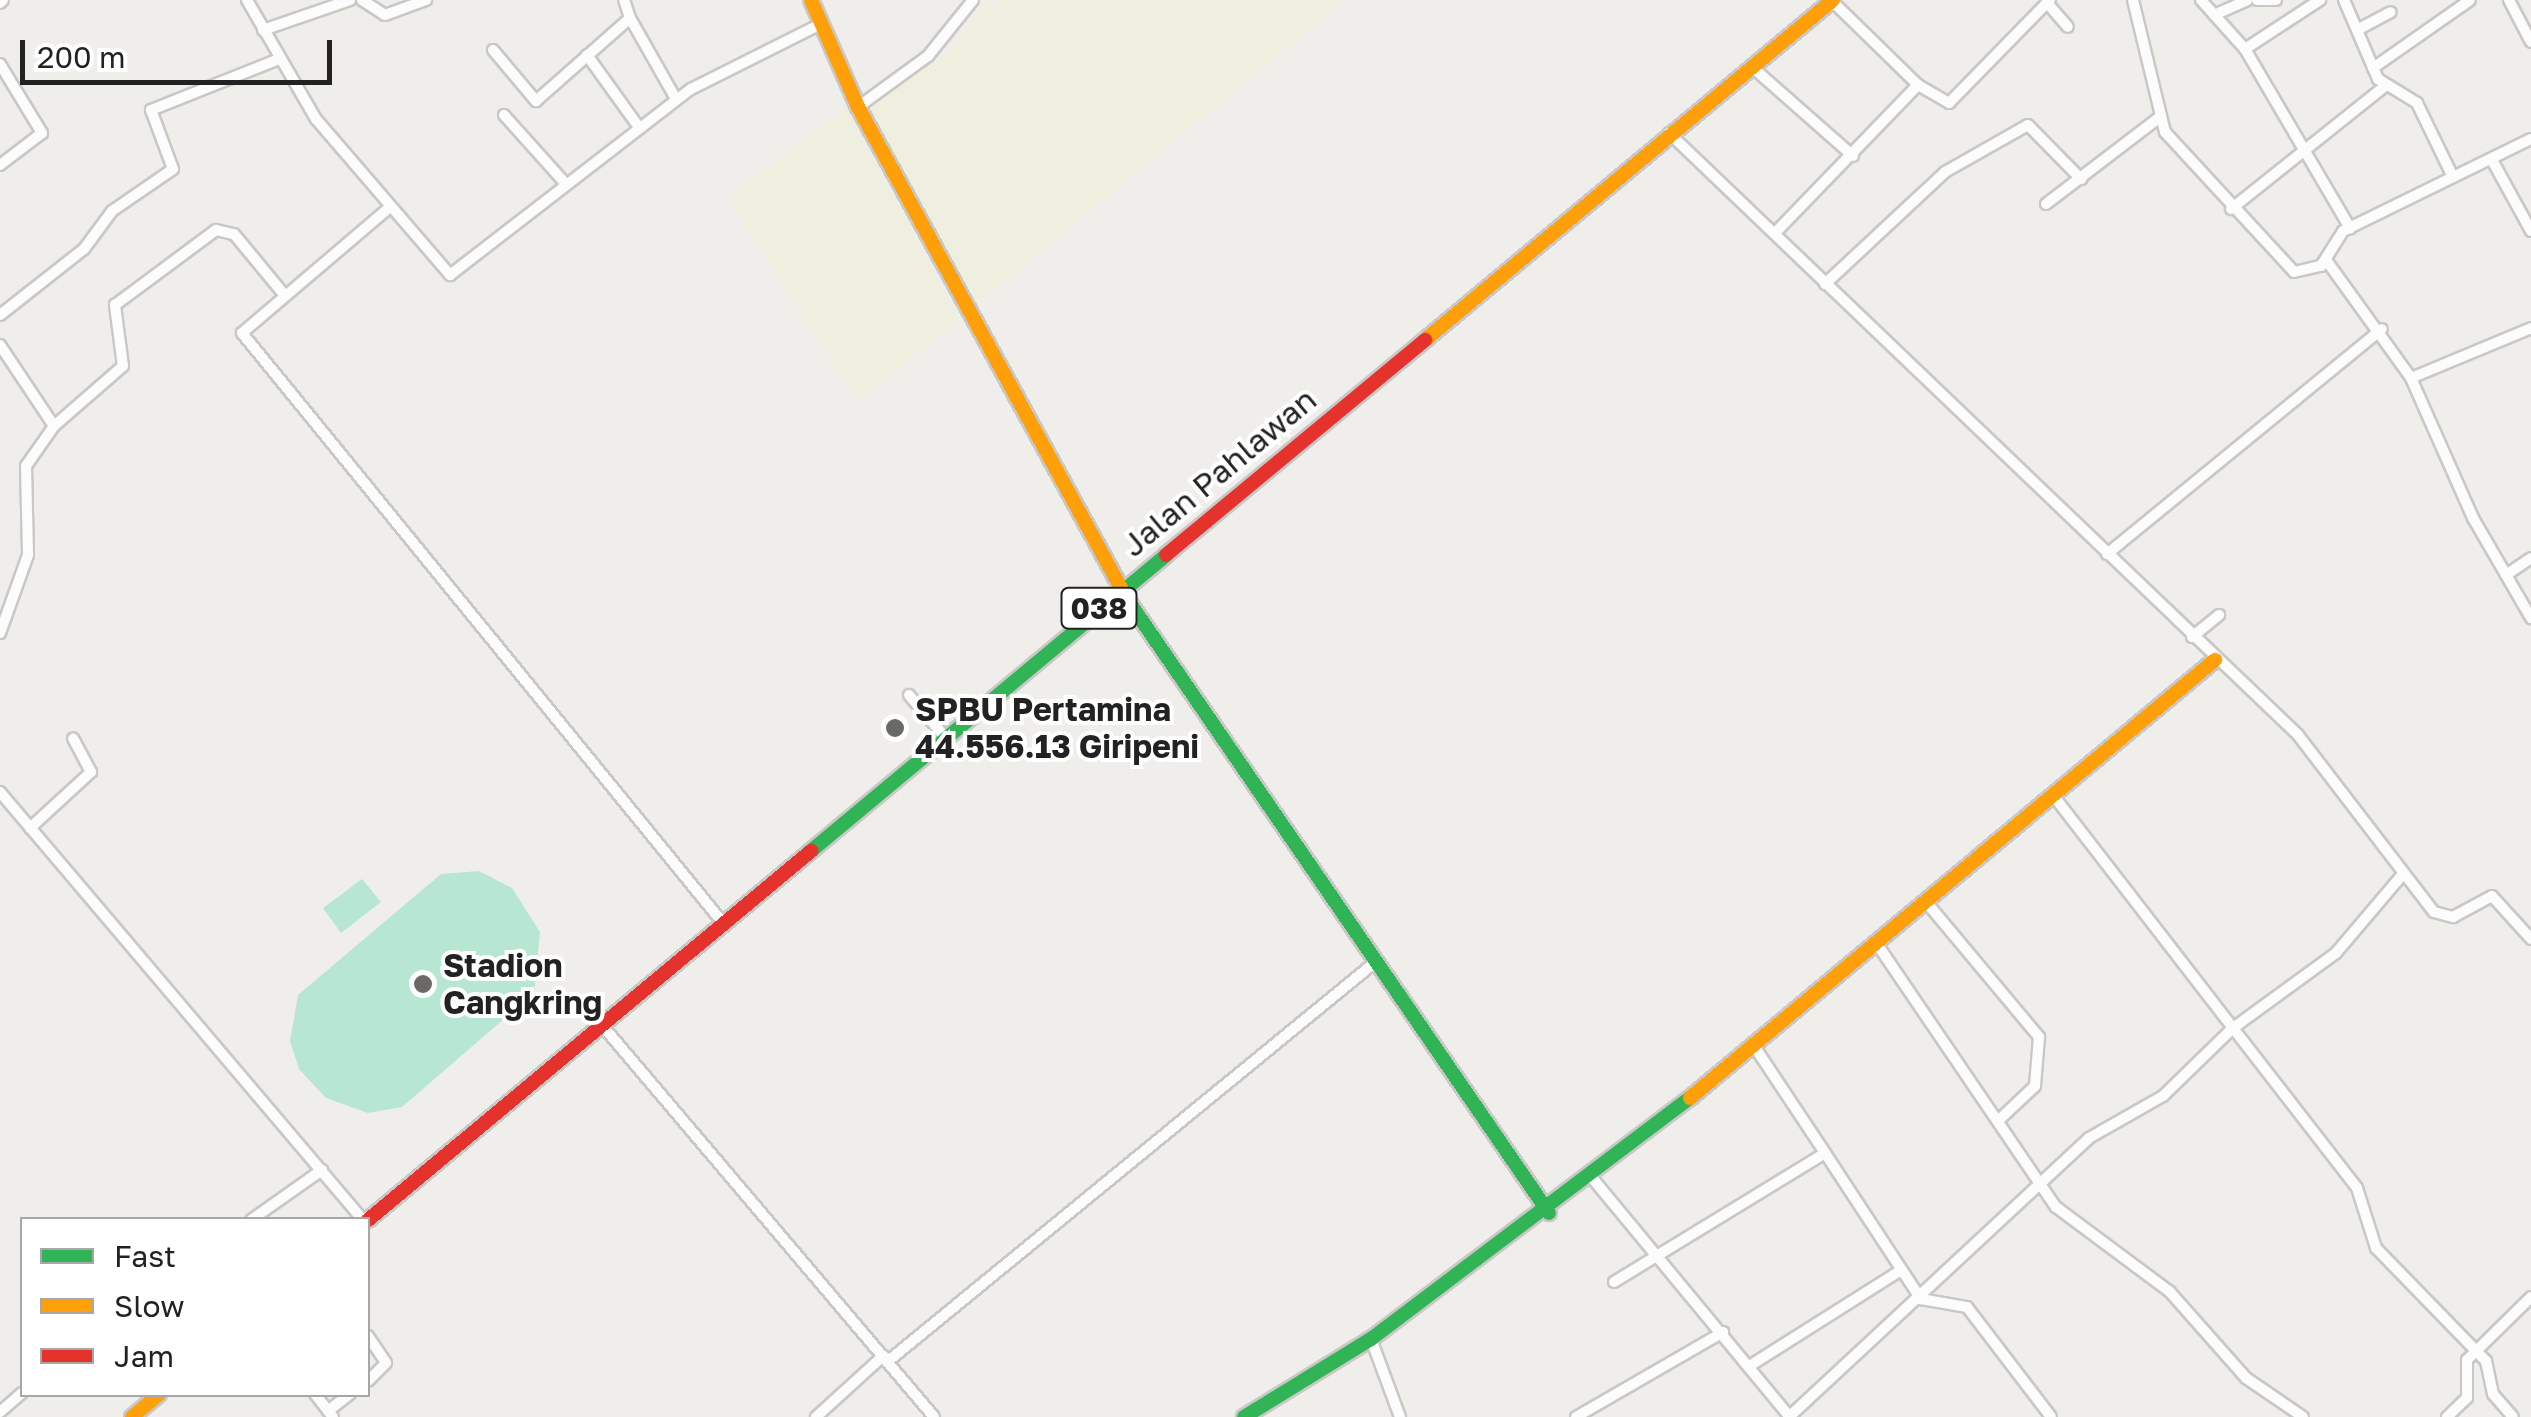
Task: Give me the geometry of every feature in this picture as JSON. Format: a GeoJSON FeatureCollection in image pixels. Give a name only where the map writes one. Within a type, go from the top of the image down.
{"type":"FeatureCollection","features":[{"type":"Feature","properties":{"kind":"street"},"geometry":{"type":"LineString","coordinates":[[247,0],[279,59],[390,207],[450,274],[676,99],[821,24]]}},
{"type":"Feature","properties":{"kind":"street"},"geometry":{"type":"LineString","coordinates":[[263,30],[350,0]]}},
{"type":"Feature","properties":{"kind":"street"},"geometry":{"type":"LineString","coordinates":[[362,0],[386,16],[426,0]]}},
{"type":"Feature","properties":{"kind":"street"},"geometry":{"type":"LineString","coordinates":[[624,0],[630,18],[676,99]]}},
{"type":"Feature","properties":{"kind":"street"},"geometry":{"type":"LineString","coordinates":[[811,0],[858,107],[1121,590],[1374,964],[1549,1213]]}},
{"type":"Feature","properties":{"kind":"street"},"geometry":{"type":"LineString","coordinates":[[858,107],[939,46],[973,0]]}},
{"type":"Feature","properties":{"kind":"street"},"geometry":{"type":"LineString","coordinates":[[1832,0],[1918,86],[1952,102],[2050,2],[2068,27]]}},
{"type":"Feature","properties":{"kind":"street","name":"Jalan Pahlawan"},"geometry":{"type":"LineString","coordinates":[[369,1217],[1832,0]]}},
{"type":"Feature","properties":{"kind":"street"},"geometry":{"type":"LineString","coordinates":[[2134,0],[2161,116],[2230,209],[2294,272],[2326,260],[2350,228],[2531,139]]}},
{"type":"Feature","properties":{"kind":"street"},"geometry":{"type":"LineString","coordinates":[[2201,0],[2244,49],[2350,228]]}},
{"type":"Feature","properties":{"kind":"street"},"geometry":{"type":"LineString","coordinates":[[2214,15],[2247,0]]}},
{"type":"Feature","properties":{"kind":"street"},"geometry":{"type":"LineString","coordinates":[[2257,0],[2276,0]]}},
{"type":"Feature","properties":{"kind":"street"},"geometry":{"type":"LineString","coordinates":[[2244,49],[2320,0]]}},
{"type":"Feature","properties":{"kind":"street"},"geometry":{"type":"LineString","coordinates":[[2344,0],[2384,87],[2417,103],[2453,177]]}},
{"type":"Feature","properties":{"kind":"street"},"geometry":{"type":"LineString","coordinates":[[2373,68],[2470,0]]}},
{"type":"Feature","properties":{"kind":"street"},"geometry":{"type":"LineString","coordinates":[[2509,0],[2531,42]]}},
{"type":"Feature","properties":{"kind":"street"},"geometry":{"type":"LineString","coordinates":[[2357,30],[2391,12]]}},
{"type":"Feature","properties":{"kind":"street"},"geometry":{"type":"LineString","coordinates":[[493,50],[536,101],[630,18]]}},
{"type":"Feature","properties":{"kind":"street"},"geometry":{"type":"LineString","coordinates":[[587,54],[638,126]]}},
{"type":"Feature","properties":{"kind":"street"},"geometry":{"type":"LineString","coordinates":[[0,314],[84,250],[112,211],[173,168],[151,110],[279,59]]}},
{"type":"Feature","properties":{"kind":"street"},"geometry":{"type":"LineString","coordinates":[[0,64],[42,133],[0,165]]}},
{"type":"Feature","properties":{"kind":"street"},"geometry":{"type":"LineString","coordinates":[[1751,66],[1853,156]]}},
{"type":"Feature","properties":{"kind":"street"},"geometry":{"type":"LineString","coordinates":[[1775,234],[1918,86]]}},
{"type":"Feature","properties":{"kind":"street"},"geometry":{"type":"LineString","coordinates":[[2230,209],[2303,146],[2384,87]]}},
{"type":"Feature","properties":{"kind":"street"},"geometry":{"type":"LineString","coordinates":[[504,115],[566,184]]}},
{"type":"Feature","properties":{"kind":"street"},"geometry":{"type":"LineString","coordinates":[[2046,204],[2161,116]]}},
{"type":"Feature","properties":{"kind":"street"},"geometry":{"type":"LineString","coordinates":[[1825,284],[1944,172],[2028,125],[2082,178]]}},
{"type":"Feature","properties":{"kind":"street"},"geometry":{"type":"LineString","coordinates":[[1669,132],[2320,758],[2403,874],[2440,916],[2495,898],[2531,940]]}},
{"type":"Feature","properties":{"kind":"street"},"geometry":{"type":"LineString","coordinates":[[2492,160],[2531,231]]}},
{"type":"Feature","properties":{"kind":"street"},"geometry":{"type":"LineString","coordinates":[[390,207],[244,326],[248,343],[723,922]]}},
{"type":"Feature","properties":{"kind":"street"},"geometry":{"type":"LineString","coordinates":[[0,633],[28,554],[26,466],[54,426],[123,366],[115,305],[216,230],[234,234],[282,292]]}},
{"type":"Feature","properties":{"kind":"street"},"geometry":{"type":"LineString","coordinates":[[2326,260],[2382,330],[2411,378],[2506,575],[2531,618]]}},
{"type":"Feature","properties":{"kind":"street"},"geometry":{"type":"LineString","coordinates":[[2411,378],[2531,328]]}},
{"type":"Feature","properties":{"kind":"street"},"geometry":{"type":"LineString","coordinates":[[2107,554],[2382,330]]}},
{"type":"Feature","properties":{"kind":"street"},"geometry":{"type":"LineString","coordinates":[[0,346],[54,426]]}},
{"type":"Feature","properties":{"kind":"street"},"geometry":{"type":"LineString","coordinates":[[2506,575],[2531,558]]}},
{"type":"Feature","properties":{"kind":"street"},"geometry":{"type":"LineString","coordinates":[[2192,637],[2218,615]]}},
{"type":"Feature","properties":{"kind":"street"},"geometry":{"type":"LineString","coordinates":[[1244,1417],[1371,1339],[1593,1179],[2055,798],[2215,660]]}},
{"type":"Feature","properties":{"kind":"street"},"geometry":{"type":"LineString","coordinates":[[909,696],[945,737]]}},
{"type":"Feature","properties":{"kind":"street"},"geometry":{"type":"LineString","coordinates":[[30,828],[92,772],[73,738]]}},
{"type":"Feature","properties":{"kind":"street"},"geometry":{"type":"LineString","coordinates":[[0,792],[362,1217]]}},
{"type":"Feature","properties":{"kind":"street"},"geometry":{"type":"LineString","coordinates":[[2055,798],[2357,1188],[2376,1248],[2474,1350],[2513,1417]]}},
{"type":"Feature","properties":{"kind":"street"},"geometry":{"type":"LineString","coordinates":[[1593,1179],[1751,1364],[1790,1417],[2043,1188],[2089,1138],[2163,1096],[2232,1028],[2336,952],[2403,874]]}},
{"type":"Feature","properties":{"kind":"street"},"geometry":{"type":"LineString","coordinates":[[1927,902],[2039,1037],[2036,1086],[2000,1119]]}},
{"type":"Feature","properties":{"kind":"street"},"geometry":{"type":"LineString","coordinates":[[1877,944],[2000,1119],[2043,1188],[2078,1228],[2184,1304],[2264,1394],[2303,1417]]}},
{"type":"Feature","properties":{"kind":"street"},"geometry":{"type":"LineString","coordinates":[[816,1417],[1374,964]]}},
{"type":"Feature","properties":{"kind":"street"},"geometry":{"type":"LineString","coordinates":[[601,1024],[934,1417]]}},
{"type":"Feature","properties":{"kind":"street"},"geometry":{"type":"LineString","coordinates":[[1754,1046],[1921,1298],[1967,1306],[2051,1417]]}},
{"type":"Feature","properties":{"kind":"street"},"geometry":{"type":"LineString","coordinates":[[1614,1282],[1826,1153]]}},
{"type":"Feature","properties":{"kind":"street"},"geometry":{"type":"LineString","coordinates":[[255,1217],[322,1170]]}},
{"type":"Feature","properties":{"kind":"street"},"geometry":{"type":"LineString","coordinates":[[1751,1364],[1901,1270]]}},
{"type":"Feature","properties":{"kind":"street"},"geometry":{"type":"LineString","coordinates":[[2447,1417],[2466,1402],[2474,1350],[2531,1297]]}},
{"type":"Feature","properties":{"kind":"street"},"geometry":{"type":"LineString","coordinates":[[1576,1417],[1723,1332]]}},
{"type":"Feature","properties":{"kind":"street"},"geometry":{"type":"LineString","coordinates":[[370,1339],[386,1362],[370,1379]]}},
{"type":"Feature","properties":{"kind":"street"},"geometry":{"type":"LineString","coordinates":[[1371,1339],[1400,1417]]}},
{"type":"Feature","properties":{"kind":"street"},"geometry":{"type":"LineString","coordinates":[[0,1412],[20,1395]]}},
{"type":"Feature","properties":{"kind":"street"},"geometry":{"type":"LineString","coordinates":[[132,1417],[155,1397]]}},
{"type":"Feature","properties":{"kind":"green space"},"geometry":{"type":"Polygon","coordinates":[[[985,0],[1007,18],[996,0],[1344,0],[1328,14],[1323,8],[1327,15],[1120,186],[1114,179],[1119,187],[968,311],[860,109],[929,61],[937,72],[931,61],[949,52],[985,0]]]}},
{"type":"Feature","properties":{"kind":"green space"},"geometry":{"type":"Polygon","coordinates":[[[847,107],[958,319],[858,403],[728,199],[747,183],[768,218],[748,181],[815,131],[829,152],[816,130],[847,107]]]}},
{"type":"Feature","properties":{"kind":"green space","name":"Stadion Cangkring"},"geometry":{"type":"Polygon","coordinates":[[[479,871],[512,888],[540,932],[534,993],[402,1107],[368,1113],[326,1098],[299,1069],[290,1041],[298,995],[441,874],[479,871]]]}},
{"type":"Feature","properties":{"kind":"green space"},"geometry":{"type":"Polygon","coordinates":[[[362,879],[381,902],[341,933],[323,908],[362,879]]]}},
{"type":"Feature","properties":{"kind":"traffic: fast"},"geometry":{"type":"LineString","coordinates":[[811,851],[1166,555]]}},
{"type":"Feature","properties":{"kind":"traffic: fast"},"geometry":{"type":"LineString","coordinates":[[1127,599],[1549,1213]]}},
{"type":"Feature","properties":{"kind":"traffic: fast"},"geometry":{"type":"LineString","coordinates":[[1244,1417],[1371,1339],[1690,1098]]}},
{"type":"Feature","properties":{"kind":"traffic: slow"},"geometry":{"type":"LineString","coordinates":[[811,0],[858,107],[1127,599]]}},
{"type":"Feature","properties":{"kind":"traffic: slow"},"geometry":{"type":"LineString","coordinates":[[1425,340],[1833,0]]}},
{"type":"Feature","properties":{"kind":"traffic: slow"},"geometry":{"type":"LineString","coordinates":[[1690,1098],[2215,660]]}},
{"type":"Feature","properties":{"kind":"traffic: slow"},"geometry":{"type":"LineString","coordinates":[[132,1417],[155,1397]]}},
{"type":"Feature","properties":{"kind":"traffic: jam"},"geometry":{"type":"LineString","coordinates":[[1166,555],[1425,340]]}},
{"type":"Feature","properties":{"kind":"traffic: jam"},"geometry":{"type":"LineString","coordinates":[[370,1218],[811,851]]}},
{"type":"Feature","properties":{"kind":"place","name":"SPBU Pertamina 44.556.13 Giripeni"},"geometry":{"type":"Point","coordinates":[895,728]}},
{"type":"Feature","properties":{"kind":"place","name":"Stadion Cangkring"},"geometry":{"type":"Point","coordinates":[423,984]}}]}
